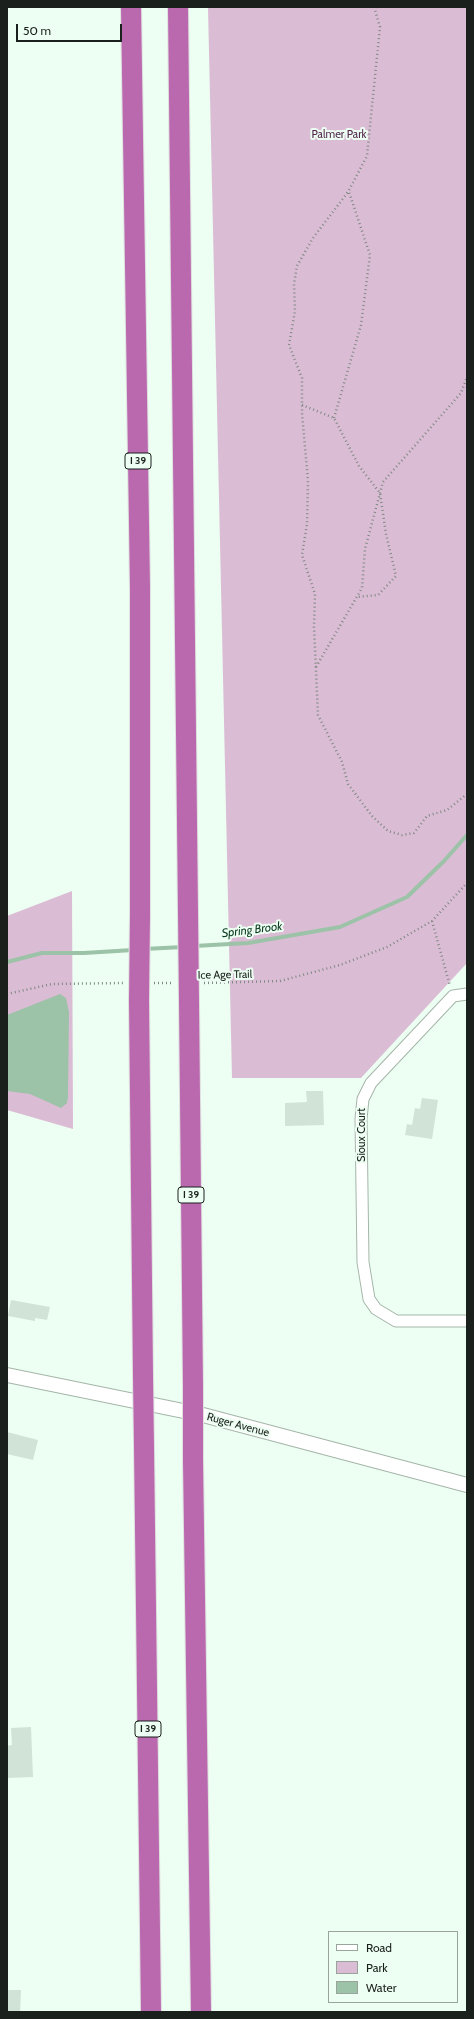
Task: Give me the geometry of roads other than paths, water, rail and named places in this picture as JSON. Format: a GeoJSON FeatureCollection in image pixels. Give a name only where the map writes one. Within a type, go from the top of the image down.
{"type":"FeatureCollection","features":[{"type":"Feature","properties":{"kind":"highway","name":"I 39"},"geometry":{"type":"LineString","coordinates":[[131,7],[140,588],[139,1001],[151,2012]]}},
{"type":"Feature","properties":{"kind":"highway","name":"I 39"},"geometry":{"type":"LineString","coordinates":[[178,7],[188,914],[193,992],[193,1460],[201,2012]]}},
{"type":"Feature","properties":{"kind":"street","name":"Sioux Court"},"geometry":{"type":"LineString","coordinates":[[467,994],[453,996],[371,1083],[363,1099],[361,1119],[363,1262],[369,1299],[376,1309],[396,1321],[467,1321]]}},
{"type":"Feature","properties":{"kind":"street","name":"Ruger Avenue"},"geometry":{"type":"LineString","coordinates":[[7,1375],[203,1415],[467,1485]]}},
{"type":"Feature","properties":{"kind":"water"},"geometry":{"type":"Polygon","coordinates":[[[60,994],[66,998],[69,1012],[68,1097],[67,1103],[61,1108],[30,1094],[7,1091],[7,1015],[60,994]]]}},
{"type":"Feature","properties":{"kind":"waterway","name":"Spring Brook"},"geometry":{"type":"LineString","coordinates":[[194,946],[248,943],[340,927],[407,897],[444,861],[467,835]]}},
{"type":"Feature","properties":{"kind":"waterway","name":"Spring Brook"},"geometry":{"type":"LineString","coordinates":[[144,949],[183,947]]}},
{"type":"Feature","properties":{"kind":"waterway","name":"Spring Brook"},"geometry":{"type":"LineString","coordinates":[[7,962],[42,953],[84,953],[133,950]]}},
{"type":"Feature","properties":{"kind":"park label","name":"Palmer Park"},"geometry":{"type":"Point","coordinates":[339,135]}}]}
